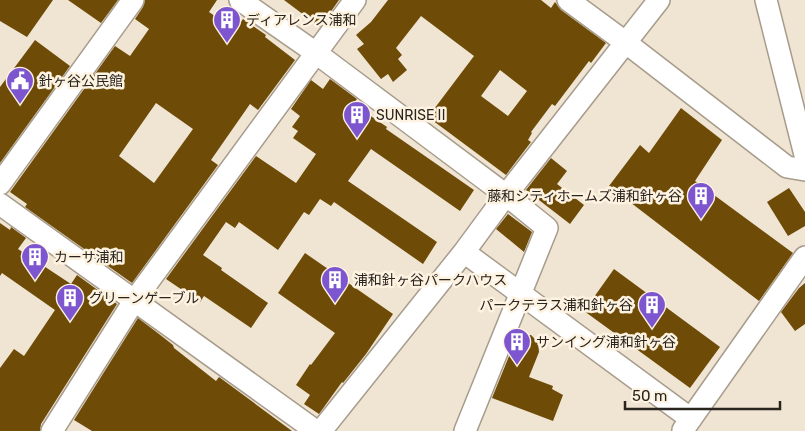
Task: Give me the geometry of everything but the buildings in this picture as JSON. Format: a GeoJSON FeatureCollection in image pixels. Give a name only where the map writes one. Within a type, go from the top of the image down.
{"type":"FeatureCollection","features":[{"type":"Feature","properties":{"kind":"street"},"geometry":{"type":"LineString","coordinates":[[0,184],[134,0]]}},
{"type":"Feature","properties":{"kind":"street"},"geometry":{"type":"LineString","coordinates":[[240,0],[316,53],[506,195],[547,228],[465,431]]}},
{"type":"Feature","properties":{"kind":"street"},"geometry":{"type":"LineString","coordinates":[[52,431],[134,300],[355,0]]}},
{"type":"Feature","properties":{"kind":"street"},"geometry":{"type":"LineString","coordinates":[[568,0],[626,42],[787,167],[805,170]]}},
{"type":"Feature","properties":{"kind":"street"},"geometry":{"type":"LineString","coordinates":[[321,431],[464,252],[506,195],[659,0]]}},
{"type":"Feature","properties":{"kind":"street"},"geometry":{"type":"LineString","coordinates":[[766,0],[805,155]]}},
{"type":"Feature","properties":{"kind":"street"},"geometry":{"type":"LineString","coordinates":[[0,204],[316,431]]}},
{"type":"Feature","properties":{"kind":"street"},"geometry":{"type":"LineString","coordinates":[[464,252],[520,293],[686,425],[805,257]]}},
{"type":"Feature","properties":{"kind":"place","name":"ディアレンス浦和"},"geometry":{"type":"Point","coordinates":[227,44]}},
{"type":"Feature","properties":{"kind":"place","name":"針ヶ谷公民館"},"geometry":{"type":"Point","coordinates":[20,105]}},
{"type":"Feature","properties":{"kind":"place","name":"SUNRISEⅡ"},"geometry":{"type":"Point","coordinates":[357,139]}},
{"type":"Feature","properties":{"kind":"place","name":"藤和シティホームズ浦和針ヶ谷"},"geometry":{"type":"Point","coordinates":[701,220]}},
{"type":"Feature","properties":{"kind":"place","name":"カーサ浦和"},"geometry":{"type":"Point","coordinates":[35,281]}},
{"type":"Feature","properties":{"kind":"place","name":"浦和針ヶ谷パークハウス"},"geometry":{"type":"Point","coordinates":[335,304]}},
{"type":"Feature","properties":{"kind":"place","name":"グリーンゲーブル"},"geometry":{"type":"Point","coordinates":[70,322]}},
{"type":"Feature","properties":{"kind":"place","name":"パークテラス浦和針ヶ谷"},"geometry":{"type":"Point","coordinates":[652,329]}},
{"type":"Feature","properties":{"kind":"place","name":"サンイング浦和針ヶ谷"},"geometry":{"type":"Point","coordinates":[517,366]}}]}
